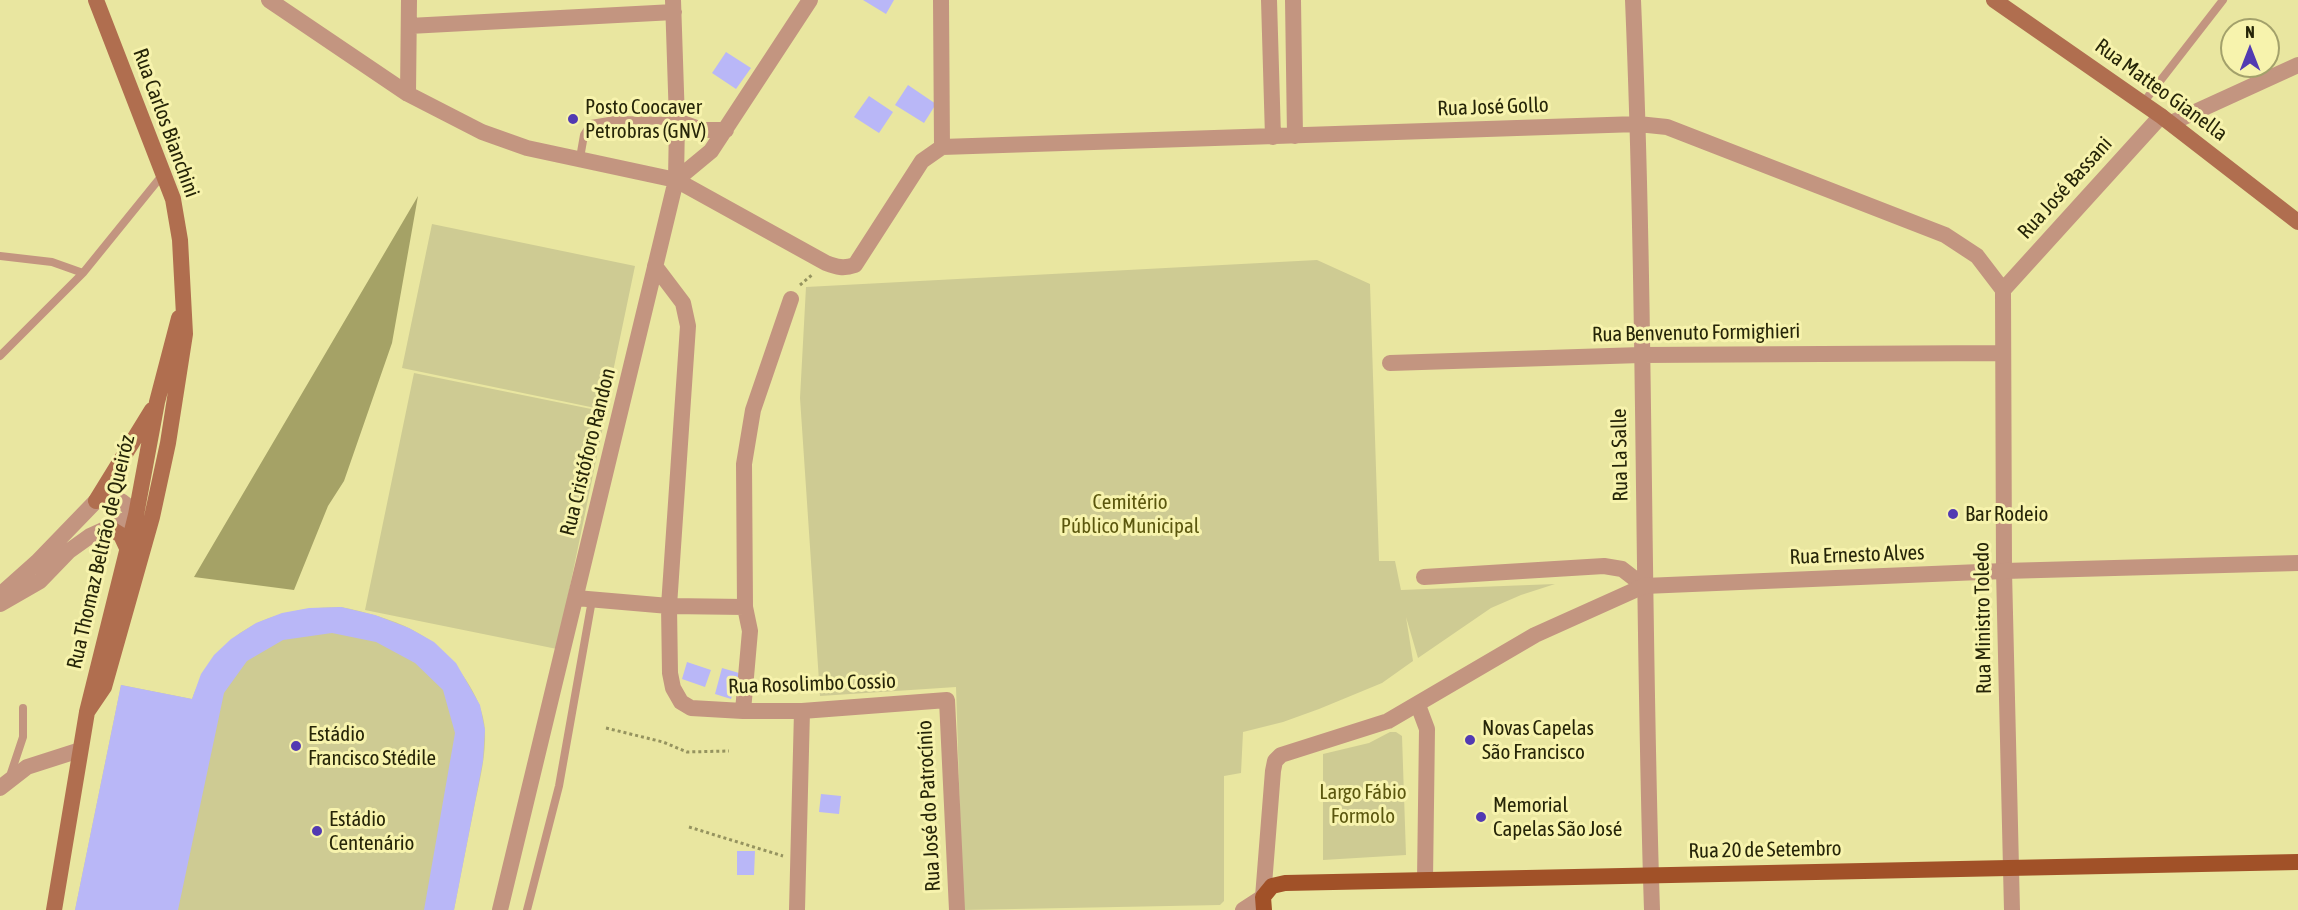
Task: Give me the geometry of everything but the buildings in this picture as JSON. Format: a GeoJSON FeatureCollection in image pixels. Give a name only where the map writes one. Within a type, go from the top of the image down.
{"type":"FeatureCollection","features":[{"type":"Feature","properties":{"kind":"main road","name":"Rua Carlos Bianchini"},"geometry":{"type":"LineString","coordinates":[[96,0],[164,173],[173,199],[180,240],[185,334],[168,443]]}},
{"type":"Feature","properties":{"kind":"main road","name":"Rua Matteo Gianella"},"geometry":{"type":"LineString","coordinates":[[1994,0],[2166,119],[2298,222]]}},
{"type":"Feature","properties":{"kind":"main road","name":"Rua Carlos Bianchini"},"geometry":{"type":"LineString","coordinates":[[157,402],[184,301]]}},
{"type":"Feature","properties":{"kind":"main road"},"geometry":{"type":"LineString","coordinates":[[96,501],[157,402]]}},
{"type":"Feature","properties":{"kind":"main road","name":"Rua Thomaz Beltrão de Queiróz"},"geometry":{"type":"LineString","coordinates":[[54,910],[87,712],[136,515],[157,402]]}},
{"type":"Feature","properties":{"kind":"main road"},"geometry":{"type":"LineString","coordinates":[[130,598],[136,549],[136,515],[147,500],[168,443]]}},
{"type":"Feature","properties":{"kind":"main road","name":"Rua Thomaz Beltrão de Queiróz"},"geometry":{"type":"LineString","coordinates":[[87,712],[104,687],[152,518],[168,443]]}},
{"type":"Feature","properties":{"kind":"main road"},"geometry":{"type":"LineString","coordinates":[[108,527],[121,535],[128,550]]}},
{"type":"Feature","properties":{"kind":"main road","name":"Rua 20 de Setembro"},"geometry":{"type":"LineString","coordinates":[[1264,903],[1272,886],[1286,883],[2298,862]]}},
{"type":"Feature","properties":{"kind":"street"},"geometry":{"type":"LineString","coordinates":[[269,0],[408,94],[483,132],[527,148],[676,180],[826,263],[845,268],[855,264],[922,161],[942,147],[941,0]]}},
{"type":"Feature","properties":{"kind":"street"},"geometry":{"type":"LineString","coordinates":[[408,94],[409,0]]}},
{"type":"Feature","properties":{"kind":"street"},"geometry":{"type":"LineString","coordinates":[[676,180],[711,151],[810,0]]}},
{"type":"Feature","properties":{"kind":"street"},"geometry":{"type":"LineString","coordinates":[[1269,0],[1273,137]]}},
{"type":"Feature","properties":{"kind":"street"},"geometry":{"type":"LineString","coordinates":[[1293,0],[1295,136]]}},
{"type":"Feature","properties":{"kind":"street","name":"Rua La Salle"},"geometry":{"type":"LineString","coordinates":[[1633,0],[1638,124],[1644,586],[1652,910]]}},
{"type":"Feature","properties":{"kind":"street"},"geometry":{"type":"LineString","coordinates":[[409,26],[674,6]]}},
{"type":"Feature","properties":{"kind":"street","name":"Rua Cristóforo Randon"},"geometry":{"type":"LineString","coordinates":[[500,910],[584,599],[655,266],[676,180],[674,6]]}},
{"type":"Feature","properties":{"kind":"street"},"geometry":{"type":"LineString","coordinates":[[2166,119],[2298,65]]}},
{"type":"Feature","properties":{"kind":"street","name":"Rua José Bassani"},"geometry":{"type":"LineString","coordinates":[[2003,290],[2166,119]]}},
{"type":"Feature","properties":{"kind":"street"},"geometry":{"type":"LineString","coordinates":[[677,122],[702,130],[726,130]]}},
{"type":"Feature","properties":{"kind":"street","name":"Rua José Gollo"},"geometry":{"type":"LineString","coordinates":[[942,147],[1638,124],[1667,127],[1945,235],[1977,256],[2003,290]]}},
{"type":"Feature","properties":{"kind":"street"},"geometry":{"type":"LineString","coordinates":[[655,266],[683,303],[688,326],[669,606]]}},
{"type":"Feature","properties":{"kind":"street","name":"Rua Ministro Toledo"},"geometry":{"type":"LineString","coordinates":[[2003,290],[2004,571],[2009,868],[2012,910]]}},
{"type":"Feature","properties":{"kind":"street"},"geometry":{"type":"LineString","coordinates":[[743,711],[750,631],[745,607],[744,464],[753,410],[791,299]]}},
{"type":"Feature","properties":{"kind":"street","name":"Rua Benvenuto Formighieri"},"geometry":{"type":"LineString","coordinates":[[1390,363],[1641,355],[2003,353]]}},
{"type":"Feature","properties":{"kind":"street"},"geometry":{"type":"LineString","coordinates":[[0,595],[38,562],[96,501],[107,497],[122,500],[136,515],[90,536],[69,551],[40,580],[0,604]]}},
{"type":"Feature","properties":{"kind":"street","name":"Rua Ernesto Alves"},"geometry":{"type":"LineString","coordinates":[[1644,586],[2004,571],[2298,563]]}},
{"type":"Feature","properties":{"kind":"street"},"geometry":{"type":"LineString","coordinates":[[1264,903],[1273,771],[1275,761],[1281,755],[1388,721],[1535,635],[1644,586],[1622,569],[1604,566],[1424,577]]}},
{"type":"Feature","properties":{"kind":"street"},"geometry":{"type":"LineString","coordinates":[[584,599],[669,606],[745,607]]}},
{"type":"Feature","properties":{"kind":"street","name":"Rua Rosolimbo Cossio"},"geometry":{"type":"LineString","coordinates":[[669,606],[670,673],[673,688],[681,702],[692,708],[802,711],[947,700]]}},
{"type":"Feature","properties":{"kind":"street","name":"Rua José do Patrocínio"},"geometry":{"type":"LineString","coordinates":[[947,700],[957,910]]}},
{"type":"Feature","properties":{"kind":"street"},"geometry":{"type":"LineString","coordinates":[[1418,705],[1427,729],[1425,880]]}},
{"type":"Feature","properties":{"kind":"street"},"geometry":{"type":"LineString","coordinates":[[797,910],[802,711]]}},
{"type":"Feature","properties":{"kind":"street"},"geometry":{"type":"LineString","coordinates":[[4,784],[27,767],[80,750]]}},
{"type":"Feature","properties":{"kind":"street","name":"Rua 20 de Setembro"},"geometry":{"type":"LineString","coordinates":[[1243,910],[1264,903]]}},
{"type":"Feature","properties":{"kind":"lane"},"geometry":{"type":"LineString","coordinates":[[2143,103],[2223,0]]}},
{"type":"Feature","properties":{"kind":"lane"},"geometry":{"type":"LineString","coordinates":[[580,158],[584,135],[591,124],[615,120],[677,122]]}},
{"type":"Feature","properties":{"kind":"lane"},"geometry":{"type":"LineString","coordinates":[[0,356],[83,273],[164,173]]}},
{"type":"Feature","properties":{"kind":"lane"},"geometry":{"type":"LineString","coordinates":[[0,255],[52,262],[83,273]]}},
{"type":"Feature","properties":{"kind":"lane"},"geometry":{"type":"LineString","coordinates":[[527,910],[559,786],[584,599]]}},
{"type":"Feature","properties":{"kind":"lane"},"geometry":{"type":"LineString","coordinates":[[4,784],[23,737],[23,708]]}},
{"type":"Feature","properties":{"kind":"path"},"geometry":{"type":"LineString","coordinates":[[791,299],[798,286],[826,263]]}},
{"type":"Feature","properties":{"kind":"path"},"geometry":{"type":"LineString","coordinates":[[606,728],[663,742],[687,752],[729,751]]}},
{"type":"Feature","properties":{"kind":"path"},"geometry":{"type":"LineString","coordinates":[[689,827],[799,861]]}},
{"type":"Feature","properties":{"kind":"green space"},"geometry":{"type":"Polygon","coordinates":[[[432,224],[635,266],[605,410],[402,368],[432,224]]]}},
{"type":"Feature","properties":{"kind":"green space","name":"Cemitério Público Municipal"},"geometry":{"type":"Polygon","coordinates":[[[1317,260],[1370,284],[1379,561],[1395,561],[1401,590],[1555,584],[1491,608],[1418,658],[1406,617],[1413,661],[1382,683],[1283,722],[1243,732],[1241,773],[1224,776],[1224,901],[1220,905],[963,910],[956,687],[820,696],[800,398],[806,287],[1317,260]]]}},
{"type":"Feature","properties":{"kind":"green space"},"geometry":{"type":"Polygon","coordinates":[[[414,373],[606,412],[557,649],[365,610],[414,373]]]}},
{"type":"Feature","properties":{"kind":"green space","name":"Estádio Francisco Stédile"},"geometry":{"type":"Polygon","coordinates":[[[341,607],[396,622],[427,639],[442,650],[454,664],[470,686],[479,704],[485,731],[484,758],[454,910],[75,910],[121,685],[192,699],[203,675],[217,655],[232,639],[250,627],[269,618],[291,612],[341,607]]]}},
{"type":"Feature","properties":{"kind":"green space","name":"Largo Fábio Formolo"},"geometry":{"type":"Polygon","coordinates":[[[1390,732],[1396,732],[1402,736],[1406,855],[1323,860],[1323,754],[1369,743],[1390,732]]]}},
{"type":"Feature","properties":{"kind":"shaded area"},"geometry":{"type":"Polygon","coordinates":[[[418,196],[392,343],[344,481],[328,506],[294,590],[194,577],[418,196]]]}},
{"type":"Feature","properties":{"kind":"place","name":"Posto Coocaver Petrobras (GNV)"},"geometry":{"type":"Point","coordinates":[573,119]}},
{"type":"Feature","properties":{"kind":"place","name":"Bar Rodeio"},"geometry":{"type":"Point","coordinates":[1953,514]}},
{"type":"Feature","properties":{"kind":"place","name":"Novas Capelas São Francisco"},"geometry":{"type":"Point","coordinates":[1470,740]}},
{"type":"Feature","properties":{"kind":"place","name":"Estádio Francisco Stédile"},"geometry":{"type":"Point","coordinates":[296,746]}},
{"type":"Feature","properties":{"kind":"place","name":"Memorial Capelas São José"},"geometry":{"type":"Point","coordinates":[1481,817]}},
{"type":"Feature","properties":{"kind":"place","name":"Estádio Centenário"},"geometry":{"type":"Point","coordinates":[317,831]}}]}
